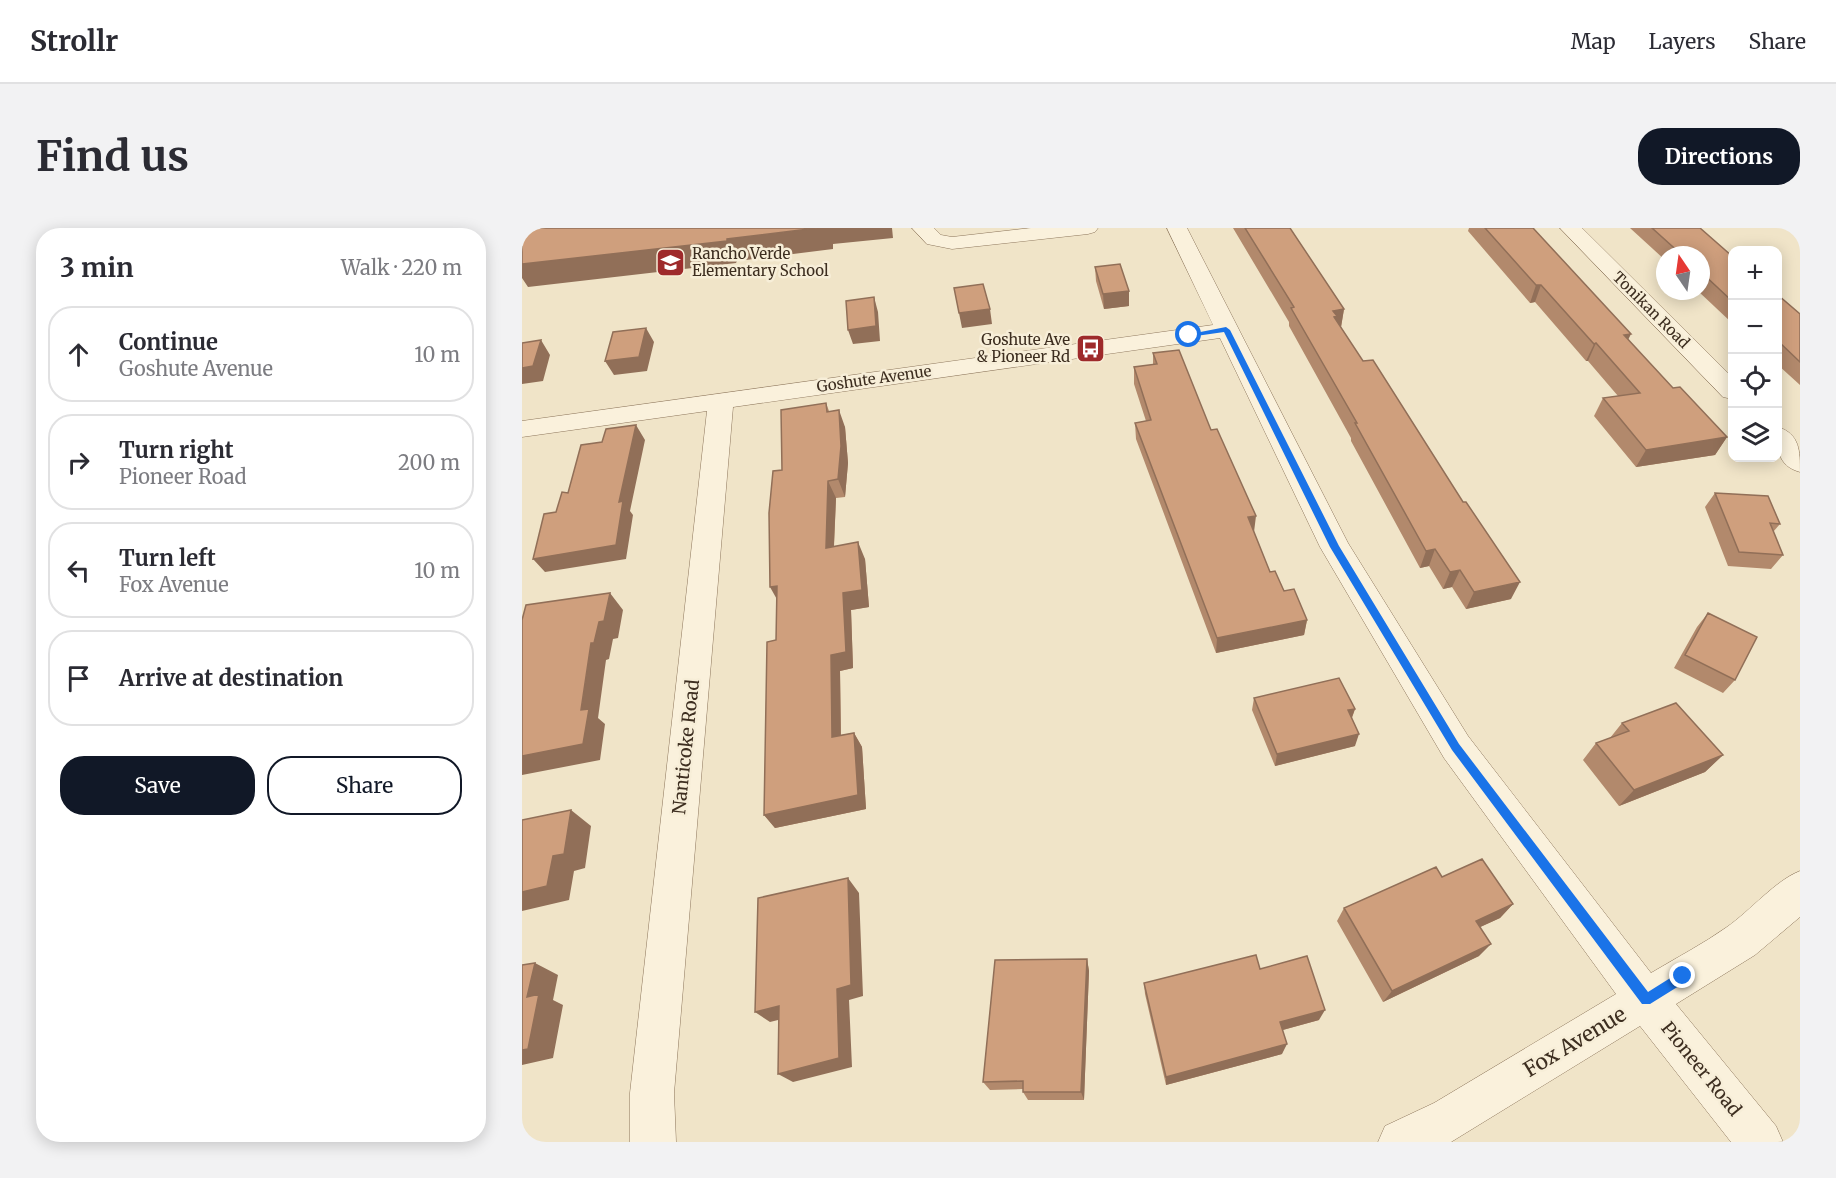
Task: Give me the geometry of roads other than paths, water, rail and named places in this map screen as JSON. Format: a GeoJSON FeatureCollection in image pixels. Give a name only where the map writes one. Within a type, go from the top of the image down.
{"type":"FeatureCollection","features":[{"type":"Feature","properties":{"kind":"street"},"geometry":{"type":"LineString","coordinates":[[928,234],[952,243],[1088,228]]}},
{"type":"Feature","properties":{"kind":"street","name":"Pioneer Road"},"geometry":{"type":"LineString","coordinates":[[1177,228],[1335,547],[1456,747],[1646,1000],[1760,1142]]}},
{"type":"Feature","properties":{"kind":"street","name":"Tonikan Road"},"geometry":{"type":"LineString","coordinates":[[1570,228],[1728,387]]}},
{"type":"Feature","properties":{"kind":"street"},"geometry":{"type":"LineString","coordinates":[[928,234],[998,233]]}},
{"type":"Feature","properties":{"kind":"street","name":"Goshute Avenue"},"geometry":{"type":"LineString","coordinates":[[522,429],[1226,330]]}},
{"type":"Feature","properties":{"kind":"street","name":"Nanticoke Road"},"geometry":{"type":"LineString","coordinates":[[653,1142],[652,1093],[721,401]]}},
{"type":"Feature","properties":{"kind":"street"},"geometry":{"type":"LineString","coordinates":[[1782,441],[1800,463]]}},
{"type":"Feature","properties":{"kind":"street","name":"Fox Avenue"},"geometry":{"type":"LineString","coordinates":[[1401,1142],[1450,1119],[1741,941],[1800,890]]}},
{"type":"Feature","properties":{"kind":"place","name":"Rancho Verde Elementary School"},"geometry":{"type":"Point","coordinates":[671,263]}},
{"type":"Feature","properties":{"kind":"place","name":"Goshute Ave & Pioneer Rd"},"geometry":{"type":"Point","coordinates":[1091,349]}}]}
